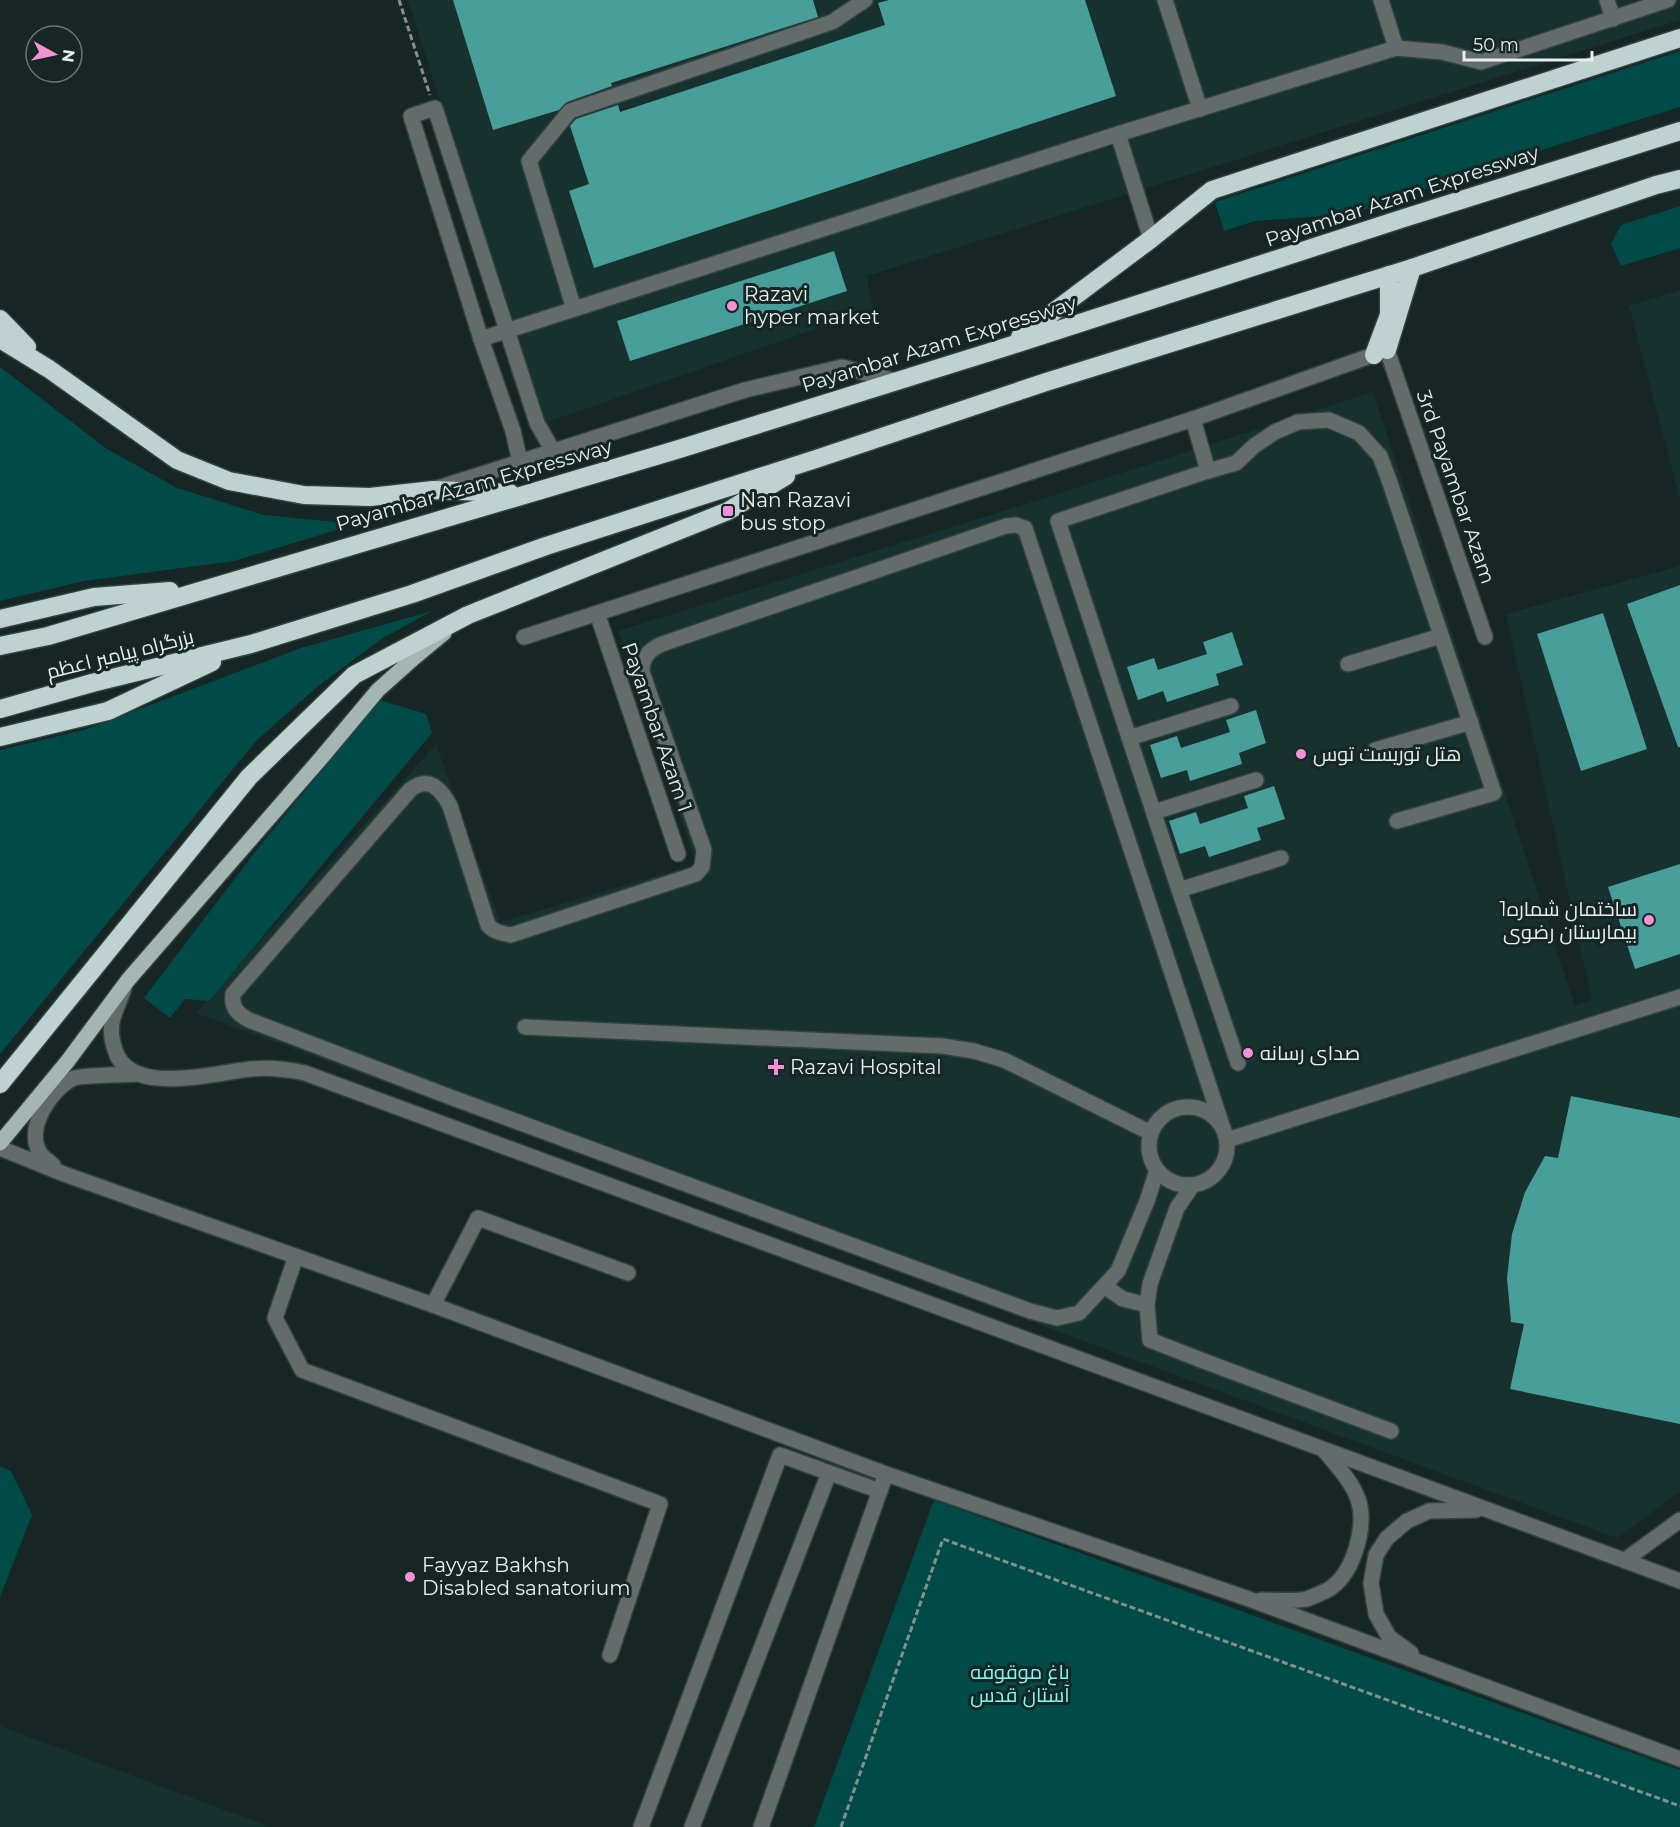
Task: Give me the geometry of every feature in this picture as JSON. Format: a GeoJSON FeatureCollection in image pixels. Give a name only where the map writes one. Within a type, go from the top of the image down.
{"type":"FeatureCollection","features":[{"type":"Feature","properties":{"kind":"highway"},"geometry":{"type":"LineString","coordinates":[[1006,347],[1151,239],[1212,190],[1680,38]]}},
{"type":"Feature","properties":{"kind":"highway","name":"Payambar Azam Expressway"},"geometry":{"type":"LineString","coordinates":[[208,588],[676,450],[1680,131]]}},
{"type":"Feature","properties":{"kind":"highway"},"geometry":{"type":"LineString","coordinates":[[0,737],[108,711],[251,644],[412,594],[546,546],[1046,382],[1412,268],[1656,185],[1680,179]]}},
{"type":"Feature","properties":{"kind":"highway"},"geometry":{"type":"LineString","coordinates":[[1656,185],[1680,184]]}},
{"type":"Feature","properties":{"kind":"highway"},"geometry":{"type":"LineString","coordinates":[[1381,352],[1412,268]]}},
{"type":"Feature","properties":{"kind":"highway"},"geometry":{"type":"LineString","coordinates":[[1381,352],[1389,315],[1389,275]]}},
{"type":"Feature","properties":{"kind":"highway"},"geometry":{"type":"LineString","coordinates":[[0,320],[49,369]]}},
{"type":"Feature","properties":{"kind":"highway"},"geometry":{"type":"LineString","coordinates":[[0,339],[49,369],[177,460],[229,481],[304,495],[370,497],[433,490],[525,493]]}},
{"type":"Feature","properties":{"kind":"highway"},"geometry":{"type":"LineString","coordinates":[[0,1084],[249,777],[354,675],[468,615],[728,511],[816,459]]}},
{"type":"Feature","properties":{"kind":"highway"},"geometry":{"type":"LineString","coordinates":[[0,619],[94,597],[208,588]]}},
{"type":"Feature","properties":{"kind":"highway","name":"بزرگراه پیامبر اعظم"},"geometry":{"type":"LineString","coordinates":[[0,646],[48,636],[208,588]]}},
{"type":"Feature","properties":{"kind":"highway","name":"بزرگراه پیامبر اعظم"},"geometry":{"type":"LineString","coordinates":[[0,709],[92,683],[251,644]]}},
{"type":"Feature","properties":{"kind":"main road"},"geometry":{"type":"LineString","coordinates":[[0,1146],[128,980],[378,690],[468,615]]}},
{"type":"Feature","properties":{"kind":"street"},"geometry":{"type":"LineString","coordinates":[[574,309],[528,161],[570,111],[832,22],[865,0]]}},
{"type":"Feature","properties":{"kind":"street"},"geometry":{"type":"LineString","coordinates":[[1165,0],[1200,109]]}},
{"type":"Feature","properties":{"kind":"street"},"geometry":{"type":"LineString","coordinates":[[1381,0],[1396,48]]}},
{"type":"Feature","properties":{"kind":"street"},"geometry":{"type":"LineString","coordinates":[[1607,0],[1613,19]]}},
{"type":"Feature","properties":{"kind":"street"},"geometry":{"type":"LineString","coordinates":[[481,339],[1118,134],[1396,48],[1442,52],[1481,62],[1668,0]]}},
{"type":"Feature","properties":{"kind":"street"},"geometry":{"type":"LineString","coordinates":[[520,462],[513,430],[481,339],[411,116],[435,108],[509,329],[537,423],[553,451]]}},
{"type":"Feature","properties":{"kind":"street"},"geometry":{"type":"LineString","coordinates":[[1118,134],[1151,239]]}},
{"type":"Feature","properties":{"kind":"street"},"geometry":{"type":"LineString","coordinates":[[524,637],[1193,419],[1381,352]]}},
{"type":"Feature","properties":{"kind":"street","name":"3rd Payambar Azam"},"geometry":{"type":"LineString","coordinates":[[1381,352],[1485,637]]}},
{"type":"Feature","properties":{"kind":"street"},"geometry":{"type":"LineString","coordinates":[[433,490],[745,390],[842,367],[896,381]]}},
{"type":"Feature","properties":{"kind":"street"},"geometry":{"type":"LineString","coordinates":[[1193,419],[1208,471]]}},
{"type":"Feature","properties":{"kind":"street"},"geometry":{"type":"LineString","coordinates":[[1238,1063],[1058,521],[1236,463],[1254,446],[1275,432],[1298,422],[1329,420],[1359,433],[1380,456],[1386,472],[1494,793],[1397,821]]}},
{"type":"Feature","properties":{"kind":"street"},"geometry":{"type":"LineString","coordinates":[[1157,1170],[1147,1201],[1118,1271],[1079,1313],[1058,1318],[1030,1311],[445,1095],[249,1020],[237,1013],[232,1002],[233,994],[416,785],[426,783],[442,790],[450,806],[488,925],[492,930],[500,933],[511,935],[696,874],[702,867],[704,850],[642,672],[645,656],[662,644],[1006,526],[1016,525],[1025,528],[1225,1134],[1227,1153],[1223,1165],[1215,1175],[1204,1182],[1192,1186],[1179,1185],[1166,1179],[1151,1159],[1149,1146],[1151,1133],[1167,1113],[1179,1108],[1192,1107],[1204,1110],[1215,1117],[1225,1134]]}},
{"type":"Feature","properties":{"kind":"street","name":"Payambar Azam 1"},"geometry":{"type":"LineString","coordinates":[[597,613],[678,854]]}},
{"type":"Feature","properties":{"kind":"street"},"geometry":{"type":"LineString","coordinates":[[1348,664],[1441,636]]}},
{"type":"Feature","properties":{"kind":"street"},"geometry":{"type":"LineString","coordinates":[[1129,738],[1231,706]]}},
{"type":"Feature","properties":{"kind":"street"},"geometry":{"type":"LineString","coordinates":[[1375,750],[1471,722]]}},
{"type":"Feature","properties":{"kind":"street"},"geometry":{"type":"LineString","coordinates":[[1154,812],[1256,780]]}},
{"type":"Feature","properties":{"kind":"street"},"geometry":{"type":"LineString","coordinates":[[1179,890],[1281,858]]}},
{"type":"Feature","properties":{"kind":"street"},"geometry":{"type":"LineString","coordinates":[[128,980],[112,1021],[113,1043],[118,1060],[136,1074]]}},
{"type":"Feature","properties":{"kind":"street"},"geometry":{"type":"LineString","coordinates":[[1225,1134],[1680,997]]}},
{"type":"Feature","properties":{"kind":"street"},"geometry":{"type":"LineString","coordinates":[[525,1027],[942,1046],[974,1051],[1004,1060],[1151,1133]]}},
{"type":"Feature","properties":{"kind":"street"},"geometry":{"type":"LineString","coordinates":[[64,1174],[40,1154],[35,1140],[36,1126],[43,1108],[57,1091],[73,1078],[136,1074],[164,1079],[277,1068],[305,1073],[1680,1581]]}},
{"type":"Feature","properties":{"kind":"street"},"geometry":{"type":"LineString","coordinates":[[0,1146],[64,1174],[433,1305],[886,1474],[1252,1600],[1680,1759]]}},
{"type":"Feature","properties":{"kind":"street"},"geometry":{"type":"LineString","coordinates":[[1192,1186],[1177,1208],[1150,1284],[1148,1305],[1150,1340],[1391,1431]]}},
{"type":"Feature","properties":{"kind":"street"},"geometry":{"type":"LineString","coordinates":[[433,1305],[478,1218],[628,1273]]}},
{"type":"Feature","properties":{"kind":"street"},"geometry":{"type":"LineString","coordinates":[[296,1256],[275,1318],[302,1370],[660,1504],[610,1655]]}},
{"type":"Feature","properties":{"kind":"street"},"geometry":{"type":"LineString","coordinates":[[1104,1286],[1122,1299],[1148,1305]]}},
{"type":"Feature","properties":{"kind":"street"},"geometry":{"type":"LineString","coordinates":[[1252,1600],[1305,1599],[1332,1588],[1346,1572],[1356,1552],[1360,1524],[1359,1501],[1349,1481],[1324,1450]]}},
{"type":"Feature","properties":{"kind":"street"},"geometry":{"type":"LineString","coordinates":[[640,1827],[780,1455],[880,1491]]}},
{"type":"Feature","properties":{"kind":"street"},"geometry":{"type":"LineString","coordinates":[[692,1827],[829,1473]]}},
{"type":"Feature","properties":{"kind":"street"},"geometry":{"type":"LineString","coordinates":[[761,1827],[886,1474]]}},
{"type":"Feature","properties":{"kind":"street"},"geometry":{"type":"LineString","coordinates":[[1425,1664],[1389,1637],[1376,1614],[1371,1583],[1377,1555],[1387,1538],[1407,1521],[1429,1511],[1485,1509]]}},
{"type":"Feature","properties":{"kind":"street"},"geometry":{"type":"LineString","coordinates":[[1625,1560],[1680,1520]]}},
{"type":"Feature","properties":{"kind":"path"},"geometry":{"type":"LineString","coordinates":[[399,0],[435,108]]}},
{"type":"Feature","properties":{"kind":"path"},"geometry":{"type":"LineString","coordinates":[[841,1827],[943,1539],[1680,1806]]}},
{"type":"Feature","properties":{"kind":"shaded area"},"geometry":{"type":"Polygon","coordinates":[[[408,0],[1680,0],[1680,20],[867,276],[873,309],[542,424],[408,0]]]}},
{"type":"Feature","properties":{"kind":"shaded area"},"geometry":{"type":"Polygon","coordinates":[[[1680,290],[1680,499],[1629,306],[1680,290]]]}},
{"type":"Feature","properties":{"kind":"shaded area","name":"Razavi Hospital"},"geometry":{"type":"Polygon","coordinates":[[[1373,392],[1575,1006],[1592,1000],[1506,614],[1680,566],[1680,1492],[1617,1538],[196,1013],[436,744],[500,922],[696,864],[618,631],[1029,503],[1373,392]]]}},
{"type":"Feature","properties":{"kind":"shaded area"},"geometry":{"type":"Polygon","coordinates":[[[0,1726],[270,1827],[0,1827],[0,1726]]]}},
{"type":"Feature","properties":{"kind":"green space"},"geometry":{"type":"Polygon","coordinates":[[[1680,51],[1680,107],[1535,152],[1351,214],[1255,221],[1224,231],[1215,202],[1680,51]]]}},
{"type":"Feature","properties":{"kind":"green space"},"geometry":{"type":"Polygon","coordinates":[[[1680,206],[1680,248],[1621,266],[1611,244],[1621,225],[1680,206]]]}},
{"type":"Feature","properties":{"kind":"green space"},"geometry":{"type":"Polygon","coordinates":[[[0,367],[107,449],[177,488],[264,515],[356,524],[234,561],[84,581],[0,601],[0,367]]]}},
{"type":"Feature","properties":{"kind":"green space"},"geometry":{"type":"Polygon","coordinates":[[[432,611],[383,638],[317,687],[256,741],[0,1054],[0,750],[84,730],[301,648],[432,611]]]}},
{"type":"Feature","properties":{"kind":"green space"},"geometry":{"type":"Polygon","coordinates":[[[380,700],[426,714],[432,733],[209,1001],[185,999],[170,1018],[144,998],[258,848],[380,700]]]}},
{"type":"Feature","properties":{"kind":"green space"},"geometry":{"type":"Polygon","coordinates":[[[0,1466],[11,1471],[32,1515],[0,1597],[0,1466]]]}},
{"type":"Feature","properties":{"kind":"green space","name":"باغ موقوفه آستان قدس"},"geometry":{"type":"Polygon","coordinates":[[[934,1500],[1680,1770],[1680,1827],[814,1827],[934,1500]]]}},
{"type":"Feature","properties":{"kind":"building"},"geometry":{"type":"Polygon","coordinates":[[[453,0],[813,0],[818,17],[611,83],[612,86],[567,102],[559,110],[493,130],[453,0]]]}},
{"type":"Feature","properties":{"kind":"building"},"geometry":{"type":"Polygon","coordinates":[[[889,0],[1085,0],[1116,96],[594,268],[569,191],[589,184],[570,126],[576,119],[618,105],[620,112],[885,25],[878,3],[889,0]]]}},
{"type":"Feature","properties":{"kind":"building","name":"Razavi hyper market"},"geometry":{"type":"Polygon","coordinates":[[[834,251],[847,291],[630,361],[617,321],[834,251]]]}},
{"type":"Feature","properties":{"kind":"building"},"geometry":{"type":"Polygon","coordinates":[[[1680,585],[1680,747],[1678,747],[1627,604],[1680,585]]]}},
{"type":"Feature","properties":{"kind":"building"},"geometry":{"type":"Polygon","coordinates":[[[1603,613],[1647,749],[1581,771],[1537,634],[1603,613]]]}},
{"type":"Feature","properties":{"kind":"building"},"geometry":{"type":"Polygon","coordinates":[[[1232,632],[1243,665],[1216,674],[1219,685],[1167,702],[1163,691],[1138,700],[1127,667],[1154,658],[1158,670],[1207,654],[1203,642],[1232,632]]]}},
{"type":"Feature","properties":{"kind":"building"},"geometry":{"type":"Polygon","coordinates":[[[1256,710],[1266,743],[1239,753],[1242,764],[1190,781],[1187,770],[1161,778],[1150,745],[1177,736],[1181,748],[1230,732],[1226,720],[1256,710]]]}},
{"type":"Feature","properties":{"kind":"building"},"geometry":{"type":"Polygon","coordinates":[[[1274,786],[1285,819],[1257,828],[1261,840],[1209,857],[1205,846],[1180,854],[1169,821],[1196,812],[1200,824],[1248,808],[1244,796],[1274,786]]]}},
{"type":"Feature","properties":{"kind":"building","name":"ساختمان شماره1 بیمارستان رضوی"},"geometry":{"type":"Polygon","coordinates":[[[1680,864],[1680,954],[1635,969],[1608,887],[1680,864]]]}},
{"type":"Feature","properties":{"kind":"building"},"geometry":{"type":"Polygon","coordinates":[[[1571,1096],[1680,1118],[1680,1424],[1510,1389],[1524,1324],[1511,1322],[1507,1278],[1512,1234],[1525,1192],[1545,1156],[1558,1158],[1571,1096]]]}},
{"type":"Feature","properties":{"kind":"place","name":"Razavi hyper market"},"geometry":{"type":"Point","coordinates":[732,306]}},
{"type":"Feature","properties":{"kind":"place","name":"Nan Razavi bus stop"},"geometry":{"type":"Point","coordinates":[728,511]}},
{"type":"Feature","properties":{"kind":"place","name":"هتل توریست توس"},"geometry":{"type":"Point","coordinates":[1301,754]}},
{"type":"Feature","properties":{"kind":"place","name":"ساختمان شماره1 بیمارستان رضوی"},"geometry":{"type":"Point","coordinates":[1649,920]}},
{"type":"Feature","properties":{"kind":"place","name":"صدای رسانه"},"geometry":{"type":"Point","coordinates":[1248,1053]}},
{"type":"Feature","properties":{"kind":"place","name":"Razavi Hospital"},"geometry":{"type":"Point","coordinates":[776,1067]}},
{"type":"Feature","properties":{"kind":"place","name":"Fayyaz Bakhsh Disabled sanatorium"},"geometry":{"type":"Point","coordinates":[410,1577]}}]}
